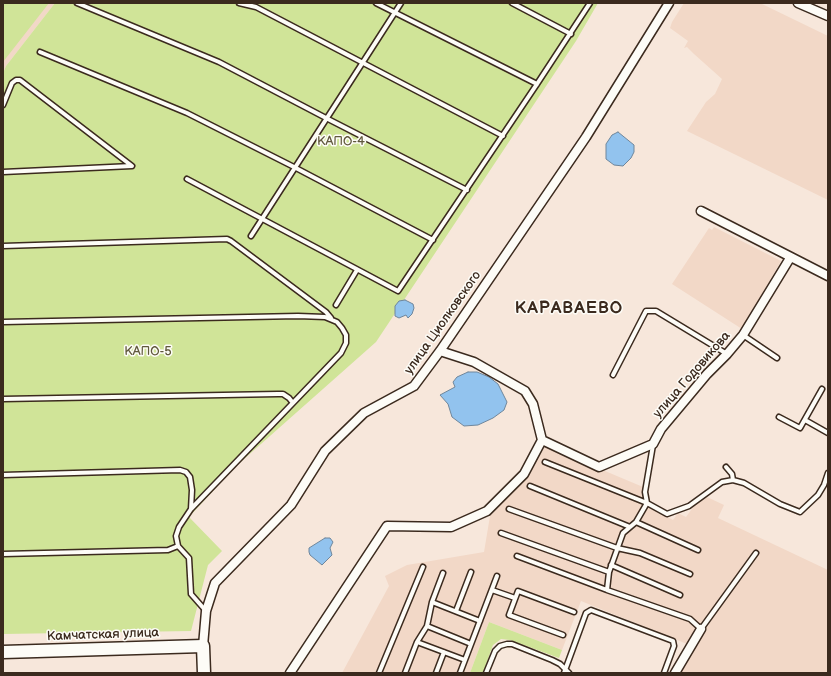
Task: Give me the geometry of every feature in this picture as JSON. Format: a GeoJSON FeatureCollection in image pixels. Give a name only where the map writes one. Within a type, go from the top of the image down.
{"type":"FeatureCollection","features":[{"type":"Feature","properties":{"kind":"main road","name":"Камчатская улица"},"geometry":{"type":"LineString","coordinates":[[3,652],[203,646]]}},
{"type":"Feature","properties":{"kind":"main road"},"geometry":{"type":"LineString","coordinates":[[203,646],[204,673]]}},
{"type":"Feature","properties":{"kind":"street","name":"улица Циолковского"},"geometry":{"type":"LineString","coordinates":[[203,646],[206,611],[215,583],[291,505],[325,451],[364,413],[414,386],[440,351],[586,137],[670,3]]}},
{"type":"Feature","properties":{"kind":"street"},"geometry":{"type":"LineString","coordinates":[[798,3],[828,16]]}},
{"type":"Feature","properties":{"kind":"street"},"geometry":{"type":"LineString","coordinates":[[701,211],[790,258],[828,276]]}},
{"type":"Feature","properties":{"kind":"street","name":"улица Годовикова"},"geometry":{"type":"LineString","coordinates":[[653,444],[661,429],[702,380],[743,335],[790,258]]}},
{"type":"Feature","properties":{"kind":"street"},"geometry":{"type":"LineString","coordinates":[[290,673],[387,526],[451,527],[487,511],[524,474],[542,440],[533,404],[525,391],[474,362],[440,351]]}},
{"type":"Feature","properties":{"kind":"street"},"geometry":{"type":"LineString","coordinates":[[542,440],[599,467],[653,444]]}},
{"type":"Feature","properties":{"kind":"street"},"geometry":{"type":"LineString","coordinates":[[675,673],[701,629]]}},
{"type":"Feature","properties":{"kind":"lane"},"geometry":{"type":"LineString","coordinates":[[77,3],[219,62],[467,190]]}},
{"type":"Feature","properties":{"kind":"lane"},"geometry":{"type":"LineString","coordinates":[[239,3],[256,7],[502,136]]}},
{"type":"Feature","properties":{"kind":"lane"},"geometry":{"type":"LineString","coordinates":[[376,3],[537,84]]}},
{"type":"Feature","properties":{"kind":"lane"},"geometry":{"type":"LineString","coordinates":[[251,236],[261,218],[401,3]]}},
{"type":"Feature","properties":{"kind":"lane"},"geometry":{"type":"LineString","coordinates":[[512,3],[571,34]]}},
{"type":"Feature","properties":{"kind":"lane"},"geometry":{"type":"LineString","coordinates":[[187,179],[398,291],[571,34],[590,3]]}},
{"type":"Feature","properties":{"kind":"lane"},"geometry":{"type":"LineString","coordinates":[[40,52],[187,113],[433,240]]}},
{"type":"Feature","properties":{"kind":"lane"},"geometry":{"type":"LineString","coordinates":[[3,105],[12,83],[16,80],[20,80],[132,166],[3,172]]}},
{"type":"Feature","properties":{"kind":"lane"},"geometry":{"type":"LineString","coordinates":[[3,246],[227,239],[326,312],[342,328],[346,335],[346,344],[341,353],[192,509],[179,527],[176,536],[178,546],[189,558],[192,594],[206,611]]}},
{"type":"Feature","properties":{"kind":"lane"},"geometry":{"type":"LineString","coordinates":[[336,305],[357,270]]}},
{"type":"Feature","properties":{"kind":"lane"},"geometry":{"type":"LineString","coordinates":[[613,375],[646,311],[656,311],[727,354]]}},
{"type":"Feature","properties":{"kind":"lane"},"geometry":{"type":"LineString","coordinates":[[3,322],[259,316],[318,316],[331,318]]}},
{"type":"Feature","properties":{"kind":"lane"},"geometry":{"type":"LineString","coordinates":[[743,335],[778,358]]}},
{"type":"Feature","properties":{"kind":"lane"},"geometry":{"type":"LineString","coordinates":[[780,416],[800,428],[822,389]]}},
{"type":"Feature","properties":{"kind":"lane"},"geometry":{"type":"LineString","coordinates":[[3,399],[283,394],[293,403]]}},
{"type":"Feature","properties":{"kind":"lane"},"geometry":{"type":"LineString","coordinates":[[805,420],[828,433]]}},
{"type":"Feature","properties":{"kind":"lane"},"geometry":{"type":"LineString","coordinates":[[607,590],[609,572],[623,533],[636,522],[646,503],[645,492],[653,444]]}},
{"type":"Feature","properties":{"kind":"lane"},"geometry":{"type":"LineString","coordinates":[[545,462],[646,503],[667,514],[690,506],[722,482],[733,480],[744,483],[780,504],[800,512],[818,495],[824,485],[828,473]]}},
{"type":"Feature","properties":{"kind":"lane"},"geometry":{"type":"LineString","coordinates":[[726,467],[732,474],[733,480]]}},
{"type":"Feature","properties":{"kind":"lane"},"geometry":{"type":"LineString","coordinates":[[3,475],[180,470],[186,472],[190,477],[192,509]]}},
{"type":"Feature","properties":{"kind":"lane"},"geometry":{"type":"LineString","coordinates":[[530,486],[630,527]]}},
{"type":"Feature","properties":{"kind":"lane"},"geometry":{"type":"LineString","coordinates":[[509,509],[617,548],[640,552],[690,574]]}},
{"type":"Feature","properties":{"kind":"lane"},"geometry":{"type":"LineString","coordinates":[[636,522],[698,550]]}},
{"type":"Feature","properties":{"kind":"lane"},"geometry":{"type":"LineString","coordinates":[[501,533],[609,572]]}},
{"type":"Feature","properties":{"kind":"lane"},"geometry":{"type":"LineString","coordinates":[[3,554],[168,550],[178,546]]}},
{"type":"Feature","properties":{"kind":"lane"},"geometry":{"type":"LineString","coordinates":[[517,556],[690,619],[701,629],[756,553]]}},
{"type":"Feature","properties":{"kind":"lane"},"geometry":{"type":"LineString","coordinates":[[611,565],[680,595]]}},
{"type":"Feature","properties":{"kind":"lane"},"geometry":{"type":"LineString","coordinates":[[379,673],[423,567]]}},
{"type":"Feature","properties":{"kind":"lane"},"geometry":{"type":"LineString","coordinates":[[456,611],[471,572]]}},
{"type":"Feature","properties":{"kind":"lane"},"geometry":{"type":"LineString","coordinates":[[405,673],[417,642],[427,626],[432,602],[443,573]]}},
{"type":"Feature","properties":{"kind":"lane"},"geometry":{"type":"LineString","coordinates":[[460,673],[497,576]]}},
{"type":"Feature","properties":{"kind":"lane"},"geometry":{"type":"LineString","coordinates":[[492,590],[515,598]]}},
{"type":"Feature","properties":{"kind":"lane"},"geometry":{"type":"LineString","coordinates":[[562,635],[509,615],[518,591],[574,612]]}},
{"type":"Feature","properties":{"kind":"lane"},"geometry":{"type":"LineString","coordinates":[[432,602],[480,620]]}},
{"type":"Feature","properties":{"kind":"lane"},"geometry":{"type":"LineString","coordinates":[[486,673],[495,651],[500,646],[507,644],[512,644],[552,660],[566,672],[586,613],[591,610],[673,641],[674,646],[664,673]]}},
{"type":"Feature","properties":{"kind":"lane"},"geometry":{"type":"LineString","coordinates":[[427,626],[471,644]]}},
{"type":"Feature","properties":{"kind":"lane"},"geometry":{"type":"LineString","coordinates":[[417,642],[465,660]]}},
{"type":"Feature","properties":{"kind":"lane"},"geometry":{"type":"LineString","coordinates":[[436,673],[444,652]]}},
{"type":"Feature","properties":{"kind":"shaded area"},"geometry":{"type":"Polygon","coordinates":[[[3,3],[55,3],[6,66],[3,73],[3,3]]]}},
{"type":"Feature","properties":{"kind":"shaded area"},"geometry":{"type":"Polygon","coordinates":[[[684,3],[760,3],[828,36],[828,200],[687,131],[706,102],[715,94],[722,79],[687,47],[684,48],[688,41],[670,28],[684,3]]]}},
{"type":"Feature","properties":{"kind":"shaded area"},"geometry":{"type":"Polygon","coordinates":[[[714,227],[781,261],[742,329],[672,284],[709,228],[712,230],[714,227]]]}},
{"type":"Feature","properties":{"kind":"shaded area"},"geometry":{"type":"Polygon","coordinates":[[[541,444],[643,487],[644,505],[673,520],[678,513],[686,517],[697,502],[707,497],[724,505],[718,518],[828,570],[828,673],[676,673],[687,644],[581,601],[562,650],[489,622],[470,673],[342,673],[389,586],[385,576],[407,565],[484,552],[490,516],[527,475],[541,444]]]}},
{"type":"Feature","properties":{"kind":"green space"},"geometry":{"type":"Polygon","coordinates":[[[3,3],[49,3],[3,62],[3,3]]]}},
{"type":"Feature","properties":{"kind":"green space"},"geometry":{"type":"Polygon","coordinates":[[[55,3],[598,3],[576,41],[376,342],[235,467],[189,517],[222,551],[208,565],[191,631],[3,634],[3,73],[6,66],[55,3]]]}},
{"type":"Feature","properties":{"kind":"green space"},"geometry":{"type":"Polygon","coordinates":[[[489,622],[562,650],[559,658],[510,640],[501,639],[493,645],[483,673],[470,673],[489,622]]]}},
{"type":"Feature","properties":{"kind":"water"},"geometry":{"type":"Polygon","coordinates":[[[618,132],[634,145],[634,152],[631,158],[623,166],[614,165],[606,159],[606,144],[612,135],[618,132]]]}},
{"type":"Feature","properties":{"kind":"water"},"geometry":{"type":"Polygon","coordinates":[[[405,300],[413,304],[414,308],[412,314],[408,318],[406,315],[399,318],[395,316],[395,306],[399,301],[405,300]]]}},
{"type":"Feature","properties":{"kind":"water"},"geometry":{"type":"Polygon","coordinates":[[[468,372],[477,372],[489,377],[498,384],[507,402],[504,410],[493,418],[478,425],[464,426],[452,417],[448,404],[440,395],[455,387],[453,382],[457,377],[468,372]]]}},
{"type":"Feature","properties":{"kind":"water"},"geometry":{"type":"Polygon","coordinates":[[[325,538],[330,538],[333,542],[330,548],[332,555],[322,565],[310,555],[309,548],[325,538]]]}},
{"type":"Feature","properties":{"kind":"district","name":"КАРАВАЕВО"},"geometry":{"type":"Point","coordinates":[569,309]}},
{"type":"Feature","properties":{"kind":"park label","name":"КАПО-4"},"geometry":{"type":"Point","coordinates":[341,142]}},
{"type":"Feature","properties":{"kind":"park label","name":"КАПО-5"},"geometry":{"type":"Point","coordinates":[148,352]}}]}
